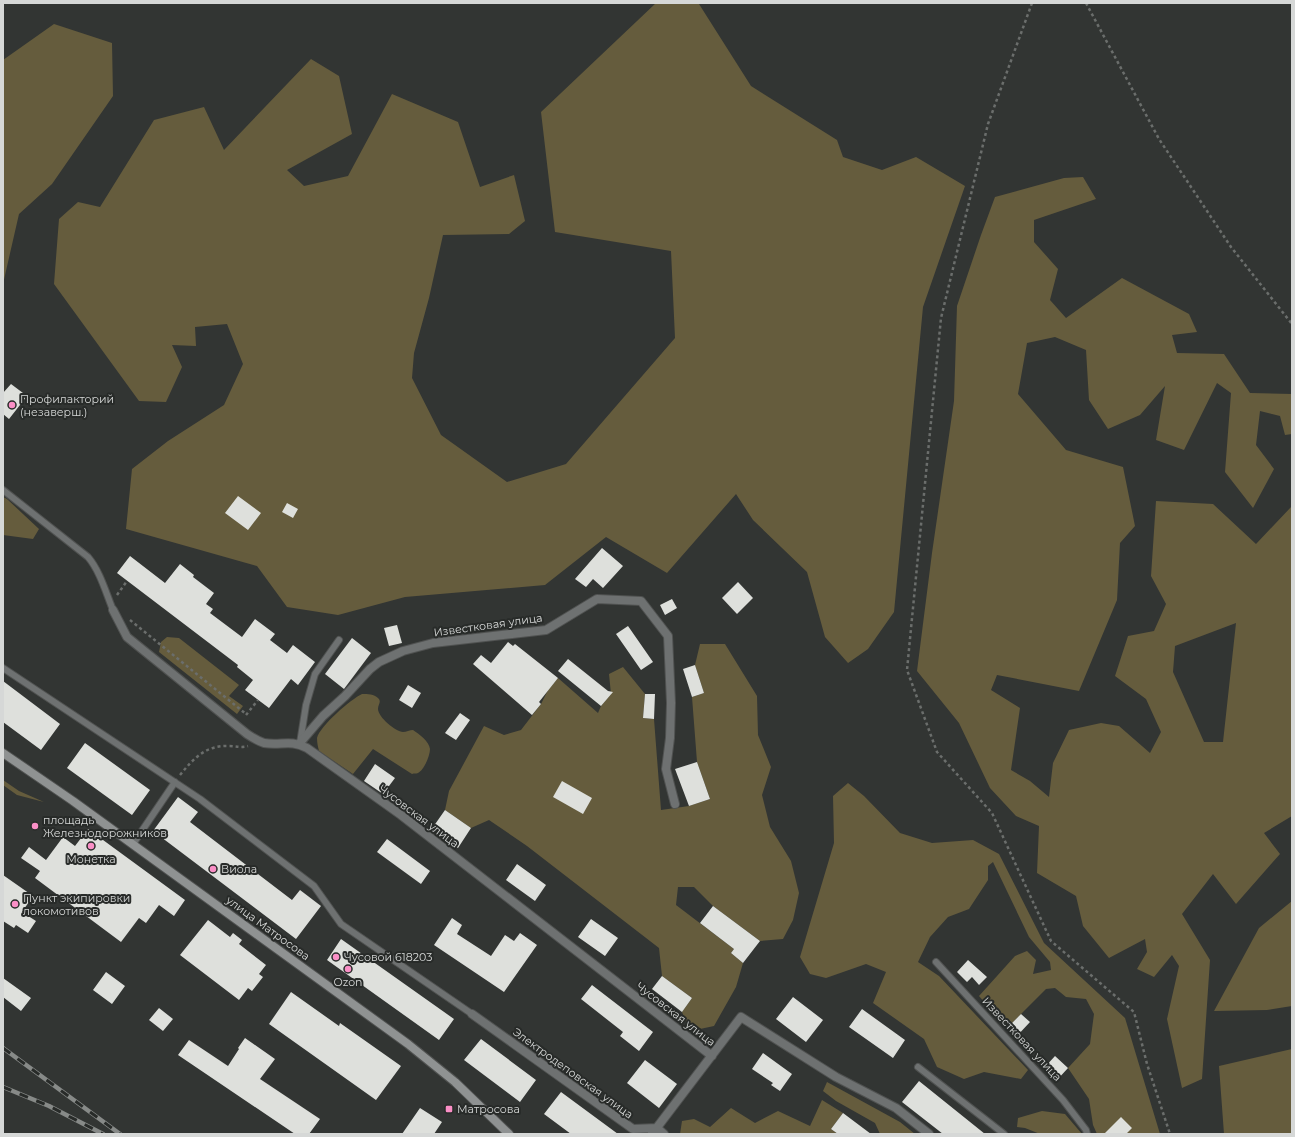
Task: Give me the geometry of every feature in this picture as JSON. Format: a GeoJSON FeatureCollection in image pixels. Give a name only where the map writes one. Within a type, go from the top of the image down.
{"type":"FeatureCollection","features":[{"type":"Feature","properties":{"kind":"street","name":"Известковая улица"},"geometry":{"type":"LineString","coordinates":[[299,744],[323,716],[345,696],[370,669],[390,656],[415,647],[433,643],[546,630],[597,599],[641,601],[668,636],[671,703],[670,738],[666,769],[675,804]]}},
{"type":"Feature","properties":{"kind":"street"},"geometry":{"type":"LineString","coordinates":[[111,607],[127,637],[255,740],[273,744],[299,744]]}},
{"type":"Feature","properties":{"kind":"street","name":"Чусовская улица"},"geometry":{"type":"LineString","coordinates":[[299,744],[307,748],[401,815],[712,1056]]}},
{"type":"Feature","properties":{"kind":"street","name":"улица Матросова"},"geometry":{"type":"LineString","coordinates":[[3,753],[133,844],[408,1044],[455,1082],[509,1134]]}},
{"type":"Feature","properties":{"kind":"street","name":"Электродеповская улица"},"geometry":{"type":"LineString","coordinates":[[472,1014],[633,1130],[654,1131]]}},
{"type":"Feature","properties":{"kind":"street"},"geometry":{"type":"LineString","coordinates":[[664,1134],[654,1131],[741,1017],[836,1077],[896,1108],[929,1134]]}},
{"type":"Feature","properties":{"kind":"lane"},"geometry":{"type":"LineString","coordinates":[[3,490],[88,557],[95,567],[111,607]]}},
{"type":"Feature","properties":{"kind":"lane"},"geometry":{"type":"LineString","coordinates":[[299,744],[314,674],[339,640]]}},
{"type":"Feature","properties":{"kind":"lane"},"geometry":{"type":"LineString","coordinates":[[3,668],[175,782],[314,886],[341,924],[472,1014]]}},
{"type":"Feature","properties":{"kind":"lane"},"geometry":{"type":"LineString","coordinates":[[133,844],[175,782]]}},
{"type":"Feature","properties":{"kind":"lane","name":"Известковая улица"},"geometry":{"type":"LineString","coordinates":[[936,962],[1063,1100],[1086,1130],[1087,1134]]}},
{"type":"Feature","properties":{"kind":"lane"},"geometry":{"type":"LineString","coordinates":[[918,1067],[1004,1134]]}},
{"type":"Feature","properties":{"kind":"path"},"geometry":{"type":"LineString","coordinates":[[1032,3],[988,124],[941,318],[907,670],[937,752],[992,813],[1052,941],[1134,1012],[1148,1064],[1170,1134]]}},
{"type":"Feature","properties":{"kind":"path"},"geometry":{"type":"LineString","coordinates":[[1086,3],[1159,139],[1231,247],[1292,324]]}},
{"type":"Feature","properties":{"kind":"path"},"geometry":{"type":"LineString","coordinates":[[111,607],[127,581]]}},
{"type":"Feature","properties":{"kind":"path"},"geometry":{"type":"LineString","coordinates":[[128,619],[246,714]]}},
{"type":"Feature","properties":{"kind":"path"},"geometry":{"type":"LineString","coordinates":[[248,712],[258,700]]}},
{"type":"Feature","properties":{"kind":"path"},"geometry":{"type":"LineString","coordinates":[[175,782],[193,759],[203,752],[216,747],[229,746],[241,748],[248,746],[255,740]]}},
{"type":"Feature","properties":{"kind":"shaded area"},"geometry":{"type":"Polygon","coordinates":[[[656,3],[699,4],[751,86],[837,140],[843,157],[882,170],[916,157],[965,186],[923,307],[894,612],[868,649],[848,663],[825,637],[807,572],[753,520],[736,494],[667,573],[606,537],[545,585],[405,597],[338,615],[287,607],[257,566],[126,529],[132,469],[168,441],[224,405],[243,364],[227,324],[195,327],[196,346],[172,345],[182,367],[166,402],[139,401],[54,284],[59,219],[78,202],[100,207],[154,120],[204,107],[224,150],[311,59],[339,76],[352,134],[287,170],[304,186],[348,176],[392,94],[458,122],[480,187],[514,175],[525,221],[509,234],[443,235],[429,298],[414,353],[412,378],[441,435],[507,482],[566,464],[675,338],[671,251],[555,232],[541,112],[656,3]]]}},
{"type":"Feature","properties":{"kind":"shaded area"},"geometry":{"type":"Polygon","coordinates":[[[54,24],[112,43],[113,96],[52,184],[19,214],[3,284],[3,60],[54,24]]]}},
{"type":"Feature","properties":{"kind":"shaded area"},"geometry":{"type":"Polygon","coordinates":[[[1083,177],[1096,199],[1034,220],[1034,242],[1058,269],[1050,300],[1066,318],[1122,278],[1189,314],[1197,332],[1172,335],[1177,353],[1224,354],[1250,393],[1292,394],[1292,434],[1285,435],[1280,416],[1260,411],[1256,445],[1274,469],[1253,508],[1225,472],[1231,393],[1217,383],[1184,450],[1156,440],[1165,386],[1140,415],[1108,429],[1089,400],[1086,350],[1055,337],[1027,343],[1018,394],[1066,450],[1123,467],[1135,526],[1120,543],[1117,600],[1079,691],[997,675],[991,690],[1020,708],[1011,770],[1030,781],[1049,797],[1053,763],[1069,730],[1101,723],[1119,726],[1150,753],[1161,732],[1146,699],[1115,676],[1128,636],[1154,631],[1166,604],[1151,576],[1156,501],[1213,504],[1256,544],[1292,506],[1292,816],[1264,833],[1280,854],[1236,904],[1213,874],[1182,914],[1210,960],[1202,1079],[1182,1088],[1167,1019],[1179,966],[1172,955],[1154,977],[1137,969],[1147,952],[1145,939],[1109,958],[1083,926],[1076,896],[1037,873],[1039,826],[1016,816],[990,788],[959,723],[917,671],[954,401],[957,306],[995,197],[1064,178],[1083,177]],[[1236,623],[1175,646],[1173,672],[1204,742],[1223,742],[1236,623]]]}},
{"type":"Feature","properties":{"kind":"shaded area"},"geometry":{"type":"Polygon","coordinates":[[[3,497],[39,529],[33,539],[3,535],[3,497]]]}},
{"type":"Feature","properties":{"kind":"shaded area"},"geometry":{"type":"Polygon","coordinates":[[[167,637],[179,638],[239,685],[229,696],[243,706],[237,714],[159,652],[161,642],[167,637]]]}},
{"type":"Feature","properties":{"kind":"shaded area"},"geometry":{"type":"Polygon","coordinates":[[[700,644],[725,644],[757,696],[758,735],[771,767],[762,795],[770,827],[791,861],[799,893],[793,920],[783,939],[760,941],[713,906],[694,887],[678,887],[676,905],[734,949],[731,953],[743,963],[736,987],[714,1026],[700,1029],[687,1024],[682,1012],[692,998],[662,976],[659,948],[527,846],[489,820],[471,828],[445,810],[449,791],[484,726],[504,735],[521,730],[541,704],[548,690],[558,678],[598,713],[601,706],[611,694],[609,674],[623,667],[645,694],[643,718],[654,719],[661,810],[689,806],[710,799],[697,762],[692,697],[704,693],[695,665],[700,644]]]}},
{"type":"Feature","properties":{"kind":"shaded area"},"geometry":{"type":"Polygon","coordinates":[[[362,694],[373,695],[379,699],[379,712],[384,720],[392,727],[403,732],[413,730],[426,741],[430,752],[420,771],[412,774],[373,749],[353,774],[319,751],[317,738],[319,733],[344,707],[362,694]]]}},
{"type":"Feature","properties":{"kind":"shaded area"},"geometry":{"type":"Polygon","coordinates":[[[3,780],[19,791],[44,802],[17,795],[3,785],[3,780]]]}},
{"type":"Feature","properties":{"kind":"shaded area"},"geometry":{"type":"Polygon","coordinates":[[[848,783],[864,796],[900,833],[932,843],[973,840],[999,854],[1044,943],[1125,1018],[1160,1134],[1097,1134],[1093,1125],[1089,1099],[1068,1068],[1090,1044],[1094,1014],[1086,999],[1066,997],[1055,988],[1046,989],[1007,1028],[979,996],[1015,956],[1027,951],[1036,960],[1033,974],[1051,970],[1050,962],[1029,937],[993,862],[988,866],[988,880],[969,909],[948,917],[930,937],[918,962],[939,976],[1028,1070],[1021,1079],[984,1072],[964,1079],[937,1067],[924,1039],[873,1003],[886,972],[866,964],[826,978],[810,974],[800,957],[834,843],[833,796],[848,783]]]}},
{"type":"Feature","properties":{"kind":"shaded area"},"geometry":{"type":"Polygon","coordinates":[[[1292,901],[1292,1006],[1267,1010],[1214,1011],[1259,928],[1292,901]]]}},
{"type":"Feature","properties":{"kind":"shaded area"},"geometry":{"type":"Polygon","coordinates":[[[1292,1049],[1292,1134],[1224,1134],[1219,1066],[1292,1049]]]}},
{"type":"Feature","properties":{"kind":"shaded area"},"geometry":{"type":"Polygon","coordinates":[[[827,1082],[900,1122],[915,1134],[880,1134],[875,1123],[836,1101],[823,1091],[827,1082]]]}},
{"type":"Feature","properties":{"kind":"shaded area"},"geometry":{"type":"Polygon","coordinates":[[[822,1100],[843,1113],[831,1129],[838,1134],[680,1134],[682,1121],[694,1119],[710,1127],[731,1108],[755,1123],[778,1111],[810,1126],[822,1100]]]}},
{"type":"Feature","properties":{"kind":"shaded area"},"geometry":{"type":"Polygon","coordinates":[[[1042,1111],[1065,1114],[1082,1134],[1040,1134],[1025,1128],[1017,1127],[1018,1118],[1042,1111]]]}},
{"type":"Feature","properties":{"kind":"building","name":"Профилакторий (незаверш.)"},"geometry":{"type":"Polygon","coordinates":[[[11,384],[27,396],[9,419],[3,414],[3,393],[11,384]]]}},
{"type":"Feature","properties":{"kind":"building"},"geometry":{"type":"Polygon","coordinates":[[[238,496],[261,513],[248,530],[225,513],[238,496]]]}},
{"type":"Feature","properties":{"kind":"building"},"geometry":{"type":"Polygon","coordinates":[[[287,503],[298,509],[293,518],[282,512],[287,503]]]}},
{"type":"Feature","properties":{"kind":"building"},"geometry":{"type":"Polygon","coordinates":[[[602,548],[623,566],[603,588],[593,579],[586,587],[575,579],[602,548]]]}},
{"type":"Feature","properties":{"kind":"building"},"geometry":{"type":"Polygon","coordinates":[[[130,556],[165,583],[180,564],[194,575],[193,577],[214,593],[206,604],[213,609],[210,613],[242,637],[255,619],[275,634],[270,640],[287,653],[293,645],[315,662],[298,685],[291,679],[269,708],[245,690],[253,680],[237,667],[238,665],[117,573],[130,556]]]}},
{"type":"Feature","properties":{"kind":"building"},"geometry":{"type":"Polygon","coordinates":[[[738,582],[753,598],[737,614],[722,598],[738,582]]]}},
{"type":"Feature","properties":{"kind":"building"},"geometry":{"type":"Polygon","coordinates":[[[672,599],[677,608],[665,615],[660,605],[672,599]]]}},
{"type":"Feature","properties":{"kind":"building"},"geometry":{"type":"Polygon","coordinates":[[[397,625],[402,643],[389,646],[384,628],[397,625]]]}},
{"type":"Feature","properties":{"kind":"building"},"geometry":{"type":"Polygon","coordinates":[[[628,626],[653,662],[641,670],[616,634],[628,626]]]}},
{"type":"Feature","properties":{"kind":"building"},"geometry":{"type":"Polygon","coordinates":[[[352,638],[371,653],[344,689],[325,674],[352,638]]]}},
{"type":"Feature","properties":{"kind":"building"},"geometry":{"type":"Polygon","coordinates":[[[508,642],[513,646],[515,644],[558,678],[539,702],[541,704],[532,715],[473,664],[481,655],[491,663],[508,642]]]}},
{"type":"Feature","properties":{"kind":"building"},"geometry":{"type":"Polygon","coordinates":[[[568,659],[608,691],[613,692],[601,706],[558,671],[568,659]]]}},
{"type":"Feature","properties":{"kind":"building"},"geometry":{"type":"Polygon","coordinates":[[[695,665],[704,693],[692,697],[683,669],[695,665]]]}},
{"type":"Feature","properties":{"kind":"building"},"geometry":{"type":"Polygon","coordinates":[[[3,681],[60,724],[41,750],[3,722],[3,681]]]}},
{"type":"Feature","properties":{"kind":"building"},"geometry":{"type":"Polygon","coordinates":[[[408,685],[421,693],[412,708],[399,700],[408,685]]]}},
{"type":"Feature","properties":{"kind":"building"},"geometry":{"type":"Polygon","coordinates":[[[645,694],[655,694],[654,719],[643,718],[645,694]]]}},
{"type":"Feature","properties":{"kind":"building"},"geometry":{"type":"Polygon","coordinates":[[[460,713],[470,720],[456,740],[445,733],[460,713]]]}},
{"type":"Feature","properties":{"kind":"building"},"geometry":{"type":"Polygon","coordinates":[[[85,743],[150,790],[132,815],[67,768],[85,743]]]}},
{"type":"Feature","properties":{"kind":"building"},"geometry":{"type":"Polygon","coordinates":[[[697,762],[710,799],[689,806],[675,769],[697,762]]]}},
{"type":"Feature","properties":{"kind":"building"},"geometry":{"type":"Polygon","coordinates":[[[375,764],[395,778],[383,794],[364,781],[375,764]]]}},
{"type":"Feature","properties":{"kind":"building"},"geometry":{"type":"Polygon","coordinates":[[[562,781],[592,798],[583,814],[553,797],[562,781]]]}},
{"type":"Feature","properties":{"kind":"building"},"geometry":{"type":"Polygon","coordinates":[[[178,797],[198,812],[190,822],[292,900],[300,890],[321,906],[296,939],[153,831],[178,797]]]}},
{"type":"Feature","properties":{"kind":"building"},"geometry":{"type":"Polygon","coordinates":[[[445,810],[471,828],[458,848],[431,830],[445,810]]]}},
{"type":"Feature","properties":{"kind":"building"},"geometry":{"type":"Polygon","coordinates":[[[88,829],[185,900],[174,916],[159,905],[146,923],[139,918],[121,942],[35,878],[40,871],[21,858],[29,847],[46,860],[63,837],[75,846],[88,829]]]}},
{"type":"Feature","properties":{"kind":"building"},"geometry":{"type":"Polygon","coordinates":[[[387,839],[430,871],[421,884],[377,852],[387,839]]]}},
{"type":"Feature","properties":{"kind":"building"},"geometry":{"type":"Polygon","coordinates":[[[517,864],[546,885],[535,901],[506,880],[517,864]]]}},
{"type":"Feature","properties":{"kind":"building","name":"Пункт экипировки локомотивов"},"geometry":{"type":"Polygon","coordinates":[[[3,875],[33,896],[22,912],[36,921],[28,933],[16,925],[14,928],[3,921],[3,875]]]}},
{"type":"Feature","properties":{"kind":"building"},"geometry":{"type":"Polygon","coordinates":[[[713,906],[760,941],[743,963],[731,953],[734,949],[700,923],[713,906]]]}},
{"type":"Feature","properties":{"kind":"building"},"geometry":{"type":"Polygon","coordinates":[[[452,918],[462,925],[457,934],[491,956],[505,935],[514,941],[520,933],[537,945],[504,992],[434,945],[452,918]]]}},
{"type":"Feature","properties":{"kind":"building"},"geometry":{"type":"Polygon","coordinates":[[[591,919],[618,938],[605,956],[578,937],[591,919]]]}},
{"type":"Feature","properties":{"kind":"building"},"geometry":{"type":"Polygon","coordinates":[[[208,920],[230,937],[233,933],[242,940],[239,944],[266,965],[259,974],[263,977],[252,991],[248,988],[239,1000],[180,955],[208,920]]]}},
{"type":"Feature","properties":{"kind":"building"},"geometry":{"type":"Polygon","coordinates":[[[341,939],[454,1019],[439,1040],[327,960],[341,939]]]}},
{"type":"Feature","properties":{"kind":"building"},"geometry":{"type":"Polygon","coordinates":[[[968,960],[987,977],[979,985],[972,977],[967,982],[957,972],[968,960]]]}},
{"type":"Feature","properties":{"kind":"building"},"geometry":{"type":"Polygon","coordinates":[[[106,972],[125,986],[112,1004],[93,990],[106,972]]]}},
{"type":"Feature","properties":{"kind":"building"},"geometry":{"type":"Polygon","coordinates":[[[662,976],[692,998],[682,1012],[652,989],[662,976]]]}},
{"type":"Feature","properties":{"kind":"building"},"geometry":{"type":"Polygon","coordinates":[[[3,978],[31,998],[21,1011],[3,997],[3,978]]]}},
{"type":"Feature","properties":{"kind":"building"},"geometry":{"type":"Polygon","coordinates":[[[592,985],[653,1032],[639,1051],[620,1036],[623,1032],[581,999],[592,985]]]}},
{"type":"Feature","properties":{"kind":"building"},"geometry":{"type":"Polygon","coordinates":[[[291,992],[339,1026],[340,1023],[401,1066],[376,1100],[269,1024],[291,992]]]}},
{"type":"Feature","properties":{"kind":"building"},"geometry":{"type":"Polygon","coordinates":[[[793,997],[823,1020],[806,1042],[776,1019],[793,997]]]}},
{"type":"Feature","properties":{"kind":"building"},"geometry":{"type":"Polygon","coordinates":[[[159,1008],[173,1019],[163,1031],[149,1020],[159,1008]]]}},
{"type":"Feature","properties":{"kind":"building"},"geometry":{"type":"Polygon","coordinates":[[[862,1009],[905,1040],[893,1058],[849,1027],[862,1009]]]}},
{"type":"Feature","properties":{"kind":"building"},"geometry":{"type":"Polygon","coordinates":[[[1021,1014],[1030,1022],[1016,1037],[1007,1028],[1021,1014]]]}},
{"type":"Feature","properties":{"kind":"building"},"geometry":{"type":"Polygon","coordinates":[[[245,1038],[275,1059],[260,1079],[320,1119],[309,1134],[295,1134],[178,1055],[189,1040],[228,1066],[245,1038]]]}},
{"type":"Feature","properties":{"kind":"building"},"geometry":{"type":"Polygon","coordinates":[[[481,1039],[536,1080],[520,1102],[464,1060],[481,1039]]]}},
{"type":"Feature","properties":{"kind":"building"},"geometry":{"type":"Polygon","coordinates":[[[763,1053],[792,1074],[780,1091],[771,1085],[773,1083],[752,1069],[763,1053]]]}},
{"type":"Feature","properties":{"kind":"building"},"geometry":{"type":"Polygon","coordinates":[[[1055,1056],[1068,1068],[1057,1080],[1044,1068],[1055,1056]]]}},
{"type":"Feature","properties":{"kind":"building"},"geometry":{"type":"Polygon","coordinates":[[[645,1060],[677,1084],[659,1108],[627,1083],[645,1060]]]}},
{"type":"Feature","properties":{"kind":"building"},"geometry":{"type":"Polygon","coordinates":[[[919,1081],[985,1134],[943,1134],[902,1102],[919,1081]]]}},
{"type":"Feature","properties":{"kind":"building"},"geometry":{"type":"Polygon","coordinates":[[[561,1092],[618,1134],[571,1134],[544,1114],[561,1092]]]}},
{"type":"Feature","properties":{"kind":"building"},"geometry":{"type":"Polygon","coordinates":[[[420,1108],[442,1122],[434,1134],[402,1134],[420,1108]]]}},
{"type":"Feature","properties":{"kind":"building"},"geometry":{"type":"Polygon","coordinates":[[[843,1113],[871,1134],[838,1134],[831,1129],[843,1113]]]}},
{"type":"Feature","properties":{"kind":"building"},"geometry":{"type":"Polygon","coordinates":[[[1121,1117],[1132,1128],[1126,1134],[1104,1134],[1121,1117]]]}},
{"type":"Feature","properties":{"kind":"railway"},"geometry":{"type":"LineString","coordinates":[[3,1048],[120,1134]]}},
{"type":"Feature","properties":{"kind":"railway"},"geometry":{"type":"LineString","coordinates":[[3,1087],[49,1106],[103,1134]]}},
{"type":"Feature","properties":{"kind":"place","name":"Профилакторий (незаверш.)"},"geometry":{"type":"Point","coordinates":[12,405]}},
{"type":"Feature","properties":{"kind":"place","name":"площадь Железнодорожников"},"geometry":{"type":"Point","coordinates":[35,826]}},
{"type":"Feature","properties":{"kind":"place","name":"Монетка"},"geometry":{"type":"Point","coordinates":[91,846]}},
{"type":"Feature","properties":{"kind":"place","name":"Виола"},"geometry":{"type":"Point","coordinates":[213,869]}},
{"type":"Feature","properties":{"kind":"place","name":"Пункт экипировки локомотивов"},"geometry":{"type":"Point","coordinates":[15,904]}},
{"type":"Feature","properties":{"kind":"place","name":"Чусовой 618203"},"geometry":{"type":"Point","coordinates":[336,957]}},
{"type":"Feature","properties":{"kind":"place","name":"Ozon"},"geometry":{"type":"Point","coordinates":[348,969]}},
{"type":"Feature","properties":{"kind":"place","name":"Матросова"},"geometry":{"type":"Point","coordinates":[449,1109]}}]}
